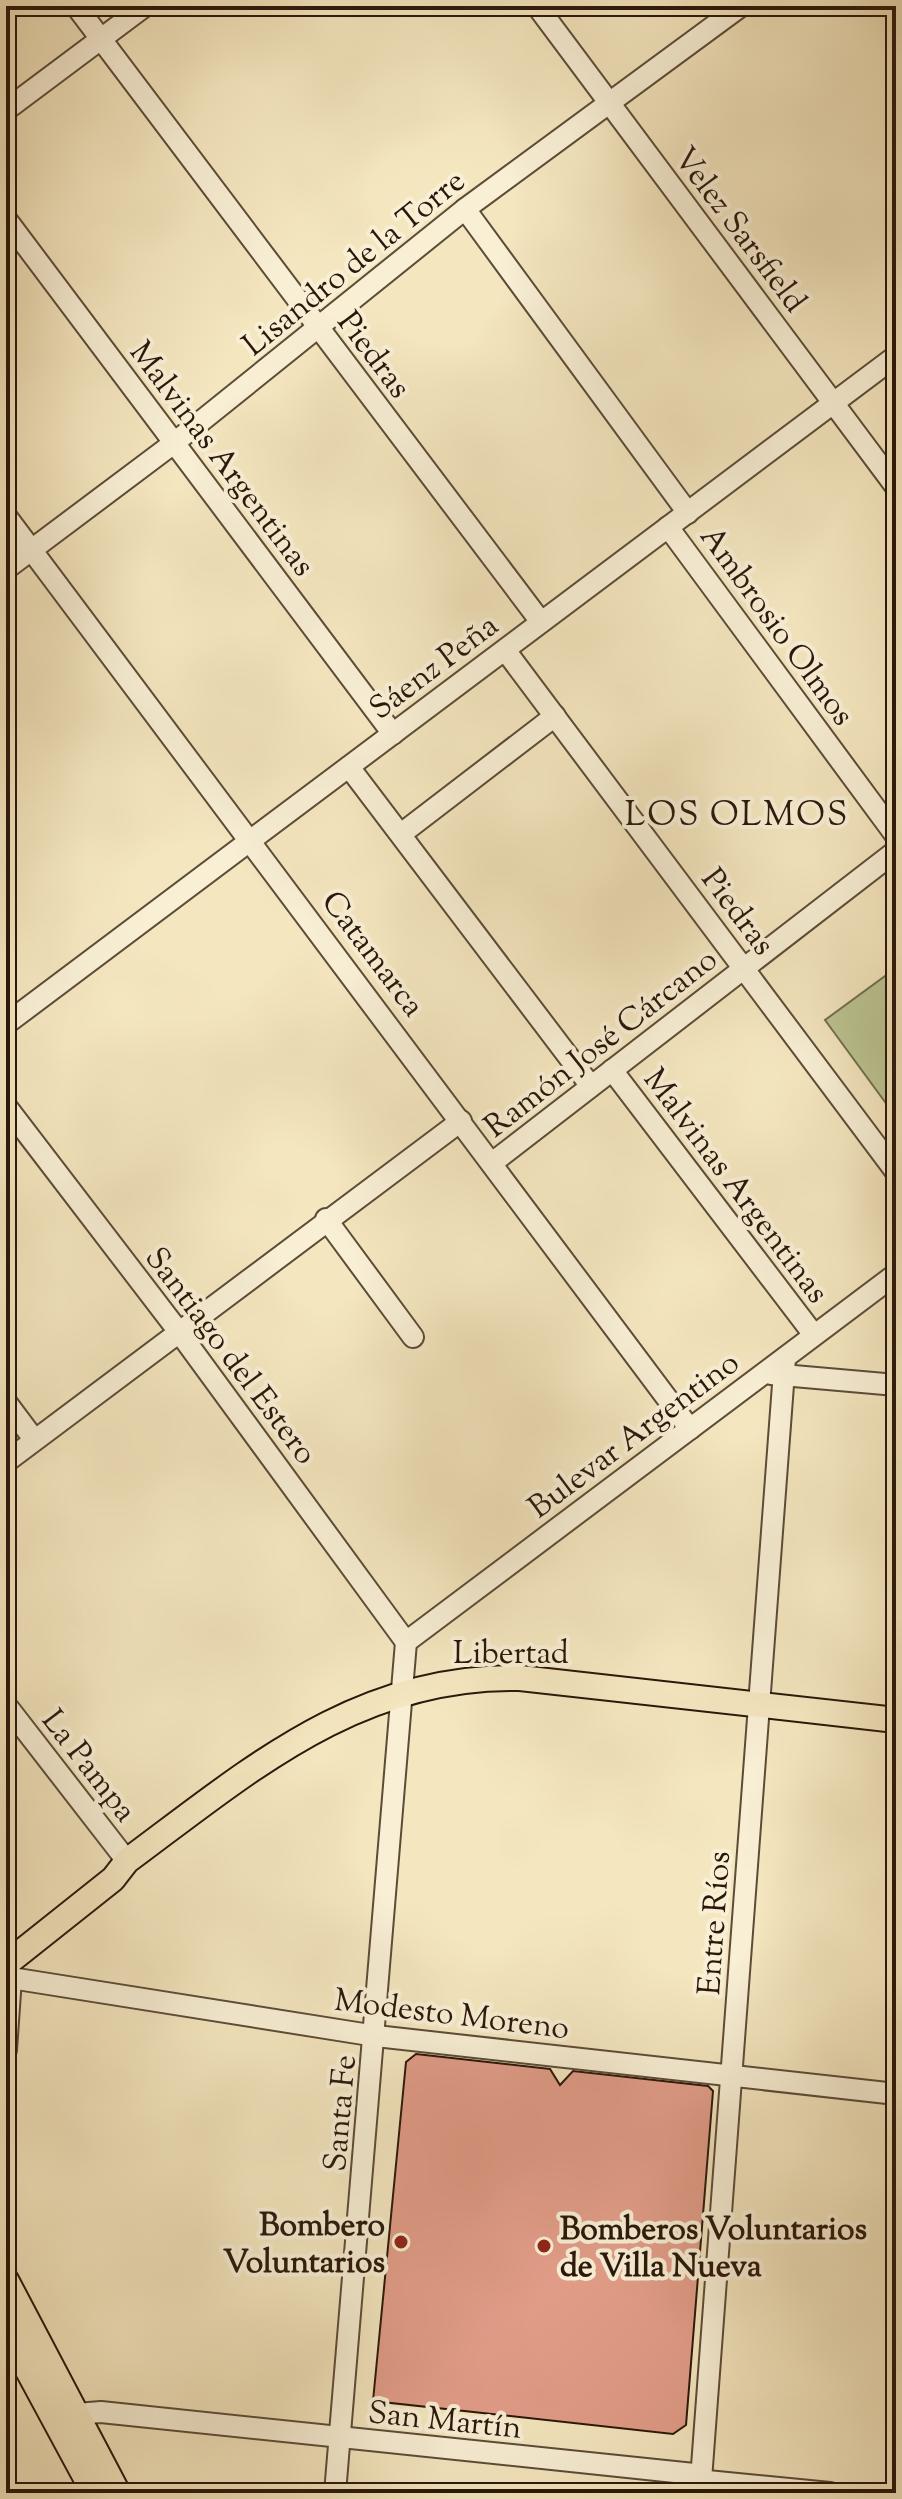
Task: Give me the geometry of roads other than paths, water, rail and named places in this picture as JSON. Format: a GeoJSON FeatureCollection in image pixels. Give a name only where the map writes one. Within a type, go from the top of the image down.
{"type":"FeatureCollection","features":[{"type":"Feature","properties":{"kind":"main road","name":"Libertad"},"geometry":{"type":"LineString","coordinates":[[6,1942],[104,1869],[127,1861],[300,1737],[336,1717],[400,1694],[468,1679],[520,1678],[896,1720]]}},
{"type":"Feature","properties":{"kind":"main road","name":"Libertad"},"geometry":{"type":"LineString","coordinates":[[8,1971],[113,1879],[127,1861]]}},
{"type":"Feature","properties":{"kind":"main road"},"geometry":{"type":"LineString","coordinates":[[6,2280],[94,2493]]}},
{"type":"Feature","properties":{"kind":"main road"},"geometry":{"type":"LineString","coordinates":[[6,2330],[118,2493]]}},
{"type":"Feature","properties":{"kind":"street","name":"Piedras"},"geometry":{"type":"LineString","coordinates":[[76,6],[541,622]]}},
{"type":"Feature","properties":{"kind":"street"},"geometry":{"type":"LineString","coordinates":[[6,110],[145,6]]}},
{"type":"Feature","properties":{"kind":"street","name":"Velez Sarsfield"},"geometry":{"type":"LineString","coordinates":[[537,6],[896,487]]}},
{"type":"Feature","properties":{"kind":"street","name":"Lisandro de la Torre"},"geometry":{"type":"LineString","coordinates":[[6,569],[174,443],[465,209],[741,6]]}},
{"type":"Feature","properties":{"kind":"street","name":"Ambrosio Olmos"},"geometry":{"type":"LineString","coordinates":[[465,209],[688,513]]}},
{"type":"Feature","properties":{"kind":"street","name":"Malvinas Argentinas"},"geometry":{"type":"LineString","coordinates":[[6,219],[393,734]]}},
{"type":"Feature","properties":{"kind":"street","name":"Sáenz Peña"},"geometry":{"type":"LineString","coordinates":[[6,1024],[896,356]]}},
{"type":"Feature","properties":{"kind":"street","name":"Catamarca"},"geometry":{"type":"LineString","coordinates":[[6,516],[690,1429]]}},
{"type":"Feature","properties":{"kind":"street","name":"Ambrosio Olmos"},"geometry":{"type":"LineString","coordinates":[[668,527],[896,836]]}},
{"type":"Feature","properties":{"kind":"street","name":"Piedras"},"geometry":{"type":"LineString","coordinates":[[505,650],[896,1172]]}},
{"type":"Feature","properties":{"kind":"street"},"geometry":{"type":"LineString","coordinates":[[401,834],[555,716]]}},
{"type":"Feature","properties":{"kind":"street","name":"Malvinas Argentinas"},"geometry":{"type":"LineString","coordinates":[[349,767],[590,1085]]}},
{"type":"Feature","properties":{"kind":"street","name":"Ramón José Cárcano"},"geometry":{"type":"LineString","coordinates":[[492,1163],[896,851]]}},
{"type":"Feature","properties":{"kind":"street","name":"Malvinas Argentinas"},"geometry":{"type":"LineString","coordinates":[[612,1070],[814,1335]]}},
{"type":"Feature","properties":{"kind":"street","name":"Santiago del Estero"},"geometry":{"type":"LineString","coordinates":[[6,1106],[179,1332],[406,1642]]}},
{"type":"Feature","properties":{"kind":"street","name":"Ramón José Cárcano"},"geometry":{"type":"LineString","coordinates":[[6,1462],[33,1438],[461,1121]]}},
{"type":"Feature","properties":{"kind":"street"},"geometry":{"type":"LineString","coordinates":[[326,1219],[413,1337]]}},
{"type":"Feature","properties":{"kind":"street","name":"Bulevar Argentino"},"geometry":{"type":"LineString","coordinates":[[406,1642],[763,1374],[785,1366],[814,1335],[896,1274]]}},
{"type":"Feature","properties":{"kind":"street"},"geometry":{"type":"LineString","coordinates":[[785,1366],[896,1385]]}},
{"type":"Feature","properties":{"kind":"street","name":"Entre Ríos"},"geometry":{"type":"LineString","coordinates":[[701,2485],[785,1366]]}},
{"type":"Feature","properties":{"kind":"street"},"geometry":{"type":"LineString","coordinates":[[6,1402],[33,1438]]}},
{"type":"Feature","properties":{"kind":"street","name":"Santa Fe"},"geometry":{"type":"LineString","coordinates":[[335,2493],[376,2036],[406,1642]]}},
{"type":"Feature","properties":{"kind":"street","name":"La Pampa"},"geometry":{"type":"LineString","coordinates":[[6,1705],[127,1861]]}},
{"type":"Feature","properties":{"kind":"street"},"geometry":{"type":"LineString","coordinates":[[6,2050],[8,1971]]}},
{"type":"Feature","properties":{"kind":"street","name":"Modesto Moreno"},"geometry":{"type":"LineString","coordinates":[[8,1971],[376,2036],[896,2094]]}},
{"type":"Feature","properties":{"kind":"street","name":"San Martín"},"geometry":{"type":"LineString","coordinates":[[64,2415],[101,2412],[694,2474],[701,2485],[830,2493]]}},
{"type":"Feature","properties":{"kind":"place","name":"Bombero Voluntarios"},"geometry":{"type":"Point","coordinates":[401,2242]}},
{"type":"Feature","properties":{"kind":"place","name":"Bomberos Voluntarios de Villa Nueva"},"geometry":{"type":"Point","coordinates":[544,2246]}},
{"type":"Feature","properties":{"kind":"district","name":"LOS OLMOS"},"geometry":{"type":"Point","coordinates":[737,813]}}]}
